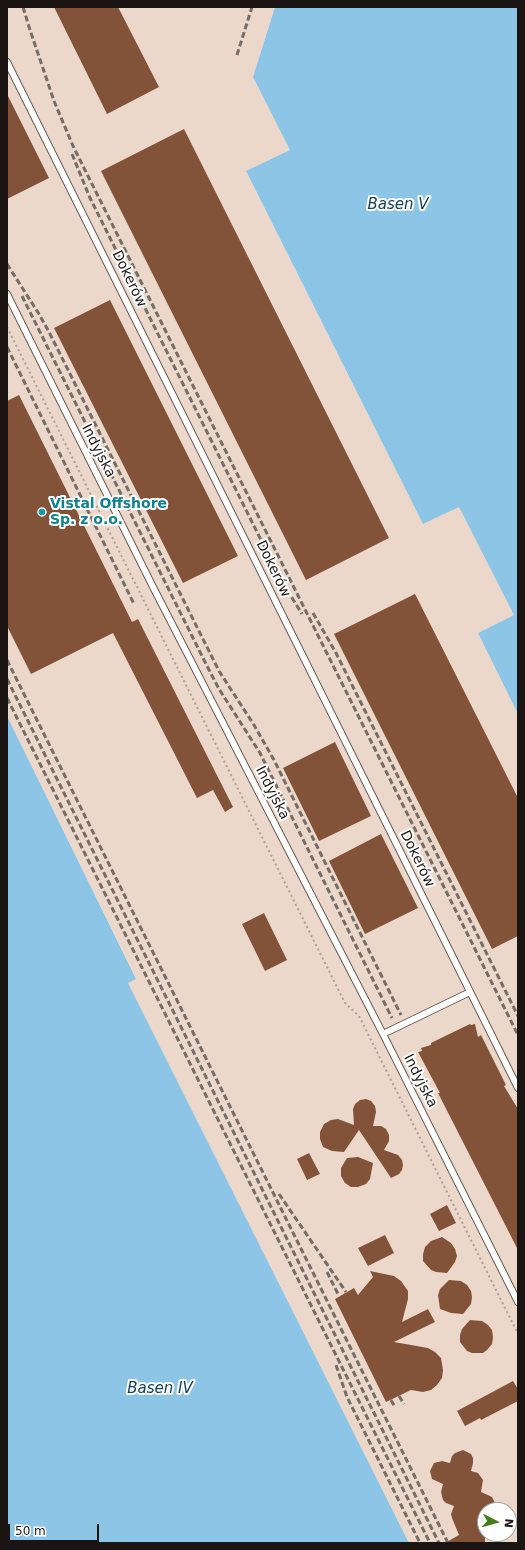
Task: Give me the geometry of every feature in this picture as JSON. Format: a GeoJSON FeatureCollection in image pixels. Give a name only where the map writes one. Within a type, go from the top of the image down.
{"type":"FeatureCollection","features":[{"type":"Feature","properties":{"kind":"lane","name":"Dokerów"},"geometry":{"type":"LineString","coordinates":[[7,62],[518,1088]]}},
{"type":"Feature","properties":{"kind":"lane","name":"Indyjska"},"geometry":{"type":"LineString","coordinates":[[7,294],[156,594],[383,1034],[518,1302]]}},
{"type":"Feature","properties":{"kind":"lane"},"geometry":{"type":"LineString","coordinates":[[383,1034],[470,992]]}},
{"type":"Feature","properties":{"kind":"path"},"geometry":{"type":"LineString","coordinates":[[7,327],[341,996],[345,1003],[359,1016],[518,1334]]}},
{"type":"Feature","properties":{"kind":"shaded area"},"geometry":{"type":"Polygon","coordinates":[[[7,7],[275,7],[253,77],[291,150],[246,172],[423,524],[459,507],[514,615],[478,633],[518,714],[518,1543],[409,1543],[128,983],[136,978],[7,716],[7,7]]]}},
{"type":"Feature","properties":{"kind":"water","name":"Basen V"},"geometry":{"type":"Polygon","coordinates":[[[275,7],[518,7],[518,714],[478,633],[514,615],[459,507],[423,524],[246,171],[290,150],[253,77],[275,7]]]}},
{"type":"Feature","properties":{"kind":"water","name":"Basen IV"},"geometry":{"type":"Polygon","coordinates":[[[7,716],[136,979],[128,983],[409,1543],[7,1543],[7,716]]]}},
{"type":"Feature","properties":{"kind":"building"},"geometry":{"type":"Polygon","coordinates":[[[54,7],[118,7],[159,87],[107,114],[54,7]]]}},
{"type":"Feature","properties":{"kind":"building"},"geometry":{"type":"Polygon","coordinates":[[[7,94],[49,178],[7,199],[7,94]]]}},
{"type":"Feature","properties":{"kind":"building"},"geometry":{"type":"Polygon","coordinates":[[[184,129],[389,538],[306,580],[101,171],[184,129]]]}},
{"type":"Feature","properties":{"kind":"building"},"geometry":{"type":"Polygon","coordinates":[[[110,300],[238,556],[183,583],[54,328],[110,300]]]}},
{"type":"Feature","properties":{"kind":"building","name":"Vistal Offshore Sp. z o.o."},"geometry":{"type":"Polygon","coordinates":[[[19,395],[132,622],[138,619],[233,807],[225,812],[213,790],[197,798],[113,633],[31,674],[7,626],[7,401],[19,395]]]}},
{"type":"Feature","properties":{"kind":"building"},"geometry":{"type":"Polygon","coordinates":[[[415,594],[518,798],[518,936],[492,949],[334,634],[415,594]]]}},
{"type":"Feature","properties":{"kind":"building"},"geometry":{"type":"Polygon","coordinates":[[[335,742],[371,816],[319,841],[283,768],[335,742]]]}},
{"type":"Feature","properties":{"kind":"building"},"geometry":{"type":"Polygon","coordinates":[[[381,834],[418,908],[365,934],[329,861],[381,834]]]}},
{"type":"Feature","properties":{"kind":"building"},"geometry":{"type":"Polygon","coordinates":[[[264,913],[287,960],[265,971],[242,924],[264,913]]]}},
{"type":"Feature","properties":{"kind":"building"},"geometry":{"type":"Polygon","coordinates":[[[470,1024],[475,1024],[478,1037],[481,1035],[506,1085],[504,1086],[518,1109],[518,1250],[418,1052],[422,1051],[421,1048],[431,1045],[431,1043],[470,1024]]]}},
{"type":"Feature","properties":{"kind":"building"},"geometry":{"type":"Polygon","coordinates":[[[366,1099],[371,1101],[375,1106],[376,1112],[373,1126],[381,1126],[386,1129],[389,1135],[389,1141],[384,1150],[398,1155],[402,1160],[402,1170],[399,1174],[391,1178],[359,1130],[344,1152],[332,1151],[323,1147],[320,1139],[320,1132],[324,1124],[331,1120],[338,1119],[354,1125],[353,1109],[355,1104],[360,1100],[366,1099]]]}},
{"type":"Feature","properties":{"kind":"building"},"geometry":{"type":"Polygon","coordinates":[[[309,1153],[320,1174],[307,1180],[297,1159],[309,1153]]]}},
{"type":"Feature","properties":{"kind":"building"},"geometry":{"type":"Polygon","coordinates":[[[358,1157],[373,1163],[370,1179],[366,1184],[358,1187],[351,1187],[345,1183],[341,1176],[341,1168],[347,1158],[358,1157]]]}},
{"type":"Feature","properties":{"kind":"building"},"geometry":{"type":"Polygon","coordinates":[[[447,1205],[456,1223],[439,1231],[430,1214],[447,1205]]]}},
{"type":"Feature","properties":{"kind":"building"},"geometry":{"type":"Polygon","coordinates":[[[385,1235],[394,1253],[368,1266],[358,1248],[385,1235]]]}},
{"type":"Feature","properties":{"kind":"building"},"geometry":{"type":"Polygon","coordinates":[[[442,1237],[451,1243],[457,1256],[455,1262],[447,1273],[431,1270],[423,1261],[425,1247],[431,1241],[442,1237]]]}},
{"type":"Feature","properties":{"kind":"building"},"geometry":{"type":"Polygon","coordinates":[[[370,1271],[394,1276],[401,1281],[408,1291],[408,1299],[402,1322],[428,1309],[435,1322],[394,1342],[428,1348],[441,1358],[443,1370],[442,1378],[431,1390],[423,1392],[411,1390],[386,1402],[335,1299],[354,1288],[358,1295],[373,1277],[370,1271]]]}},
{"type":"Feature","properties":{"kind":"building"},"geometry":{"type":"Polygon","coordinates":[[[449,1280],[461,1281],[467,1285],[471,1291],[471,1304],[463,1314],[451,1313],[440,1309],[438,1295],[440,1289],[449,1280]]]}},
{"type":"Feature","properties":{"kind":"building"},"geometry":{"type":"Polygon","coordinates":[[[470,1320],[482,1321],[492,1330],[492,1344],[483,1353],[472,1353],[467,1351],[460,1342],[462,1329],[470,1320]]]}},
{"type":"Feature","properties":{"kind":"building"},"geometry":{"type":"Polygon","coordinates":[[[513,1381],[518,1389],[518,1401],[481,1420],[480,1418],[465,1426],[457,1411],[513,1381]]]}},
{"type":"Feature","properties":{"kind":"building"},"geometry":{"type":"Polygon","coordinates":[[[463,1450],[471,1454],[473,1463],[471,1471],[478,1473],[483,1480],[481,1492],[492,1497],[494,1502],[477,1502],[477,1542],[485,1543],[445,1543],[459,1535],[451,1514],[454,1506],[443,1500],[441,1492],[443,1484],[432,1479],[430,1471],[434,1463],[442,1461],[450,1463],[452,1456],[463,1450]]]}},
{"type":"Feature","properties":{"kind":"railway"},"geometry":{"type":"LineString","coordinates":[[23,7],[54,101],[73,146],[518,1035]]}},
{"type":"Feature","properties":{"kind":"railway"},"geometry":{"type":"LineString","coordinates":[[237,55],[252,7]]}},
{"type":"Feature","properties":{"kind":"railway"},"geometry":{"type":"LineString","coordinates":[[72,154],[90,198],[281,580],[302,614]]}},
{"type":"Feature","properties":{"kind":"railway"},"geometry":{"type":"LineString","coordinates":[[7,264],[49,332],[219,671],[254,725],[274,760],[401,1015]]}},
{"type":"Feature","properties":{"kind":"railway"},"geometry":{"type":"LineString","coordinates":[[22,296],[209,670],[219,689],[260,753],[392,1018]]}},
{"type":"Feature","properties":{"kind":"railway"},"geometry":{"type":"LineString","coordinates":[[7,347],[134,604]]}},
{"type":"Feature","properties":{"kind":"railway"},"geometry":{"type":"LineString","coordinates":[[313,613],[336,653],[518,1016]]}},
{"type":"Feature","properties":{"kind":"railway"},"geometry":{"type":"LineString","coordinates":[[7,660],[448,1543]]}},
{"type":"Feature","properties":{"kind":"railway"},"geometry":{"type":"LineString","coordinates":[[7,679],[439,1543]]}},
{"type":"Feature","properties":{"kind":"railway"},"geometry":{"type":"LineString","coordinates":[[7,698],[430,1543]]}},
{"type":"Feature","properties":{"kind":"railway"},"geometry":{"type":"LineString","coordinates":[[279,1194],[346,1292]]}},
{"type":"Feature","properties":{"kind":"railway"},"geometry":{"type":"LineString","coordinates":[[327,1272],[339,1296]]}},
{"type":"Feature","properties":{"kind":"railway"},"geometry":{"type":"LineString","coordinates":[[336,1365],[347,1397],[420,1543]]}},
{"type":"Feature","properties":{"kind":"railway"},"geometry":{"type":"LineString","coordinates":[[399,1396],[404,1404]]}},
{"type":"Feature","properties":{"kind":"railway"},"geometry":{"type":"LineString","coordinates":[[391,1400],[395,1407]]}},
{"type":"Feature","properties":{"kind":"place","name":"Vistal Offshore Sp. z o.o."},"geometry":{"type":"Point","coordinates":[42,512]}}]}
